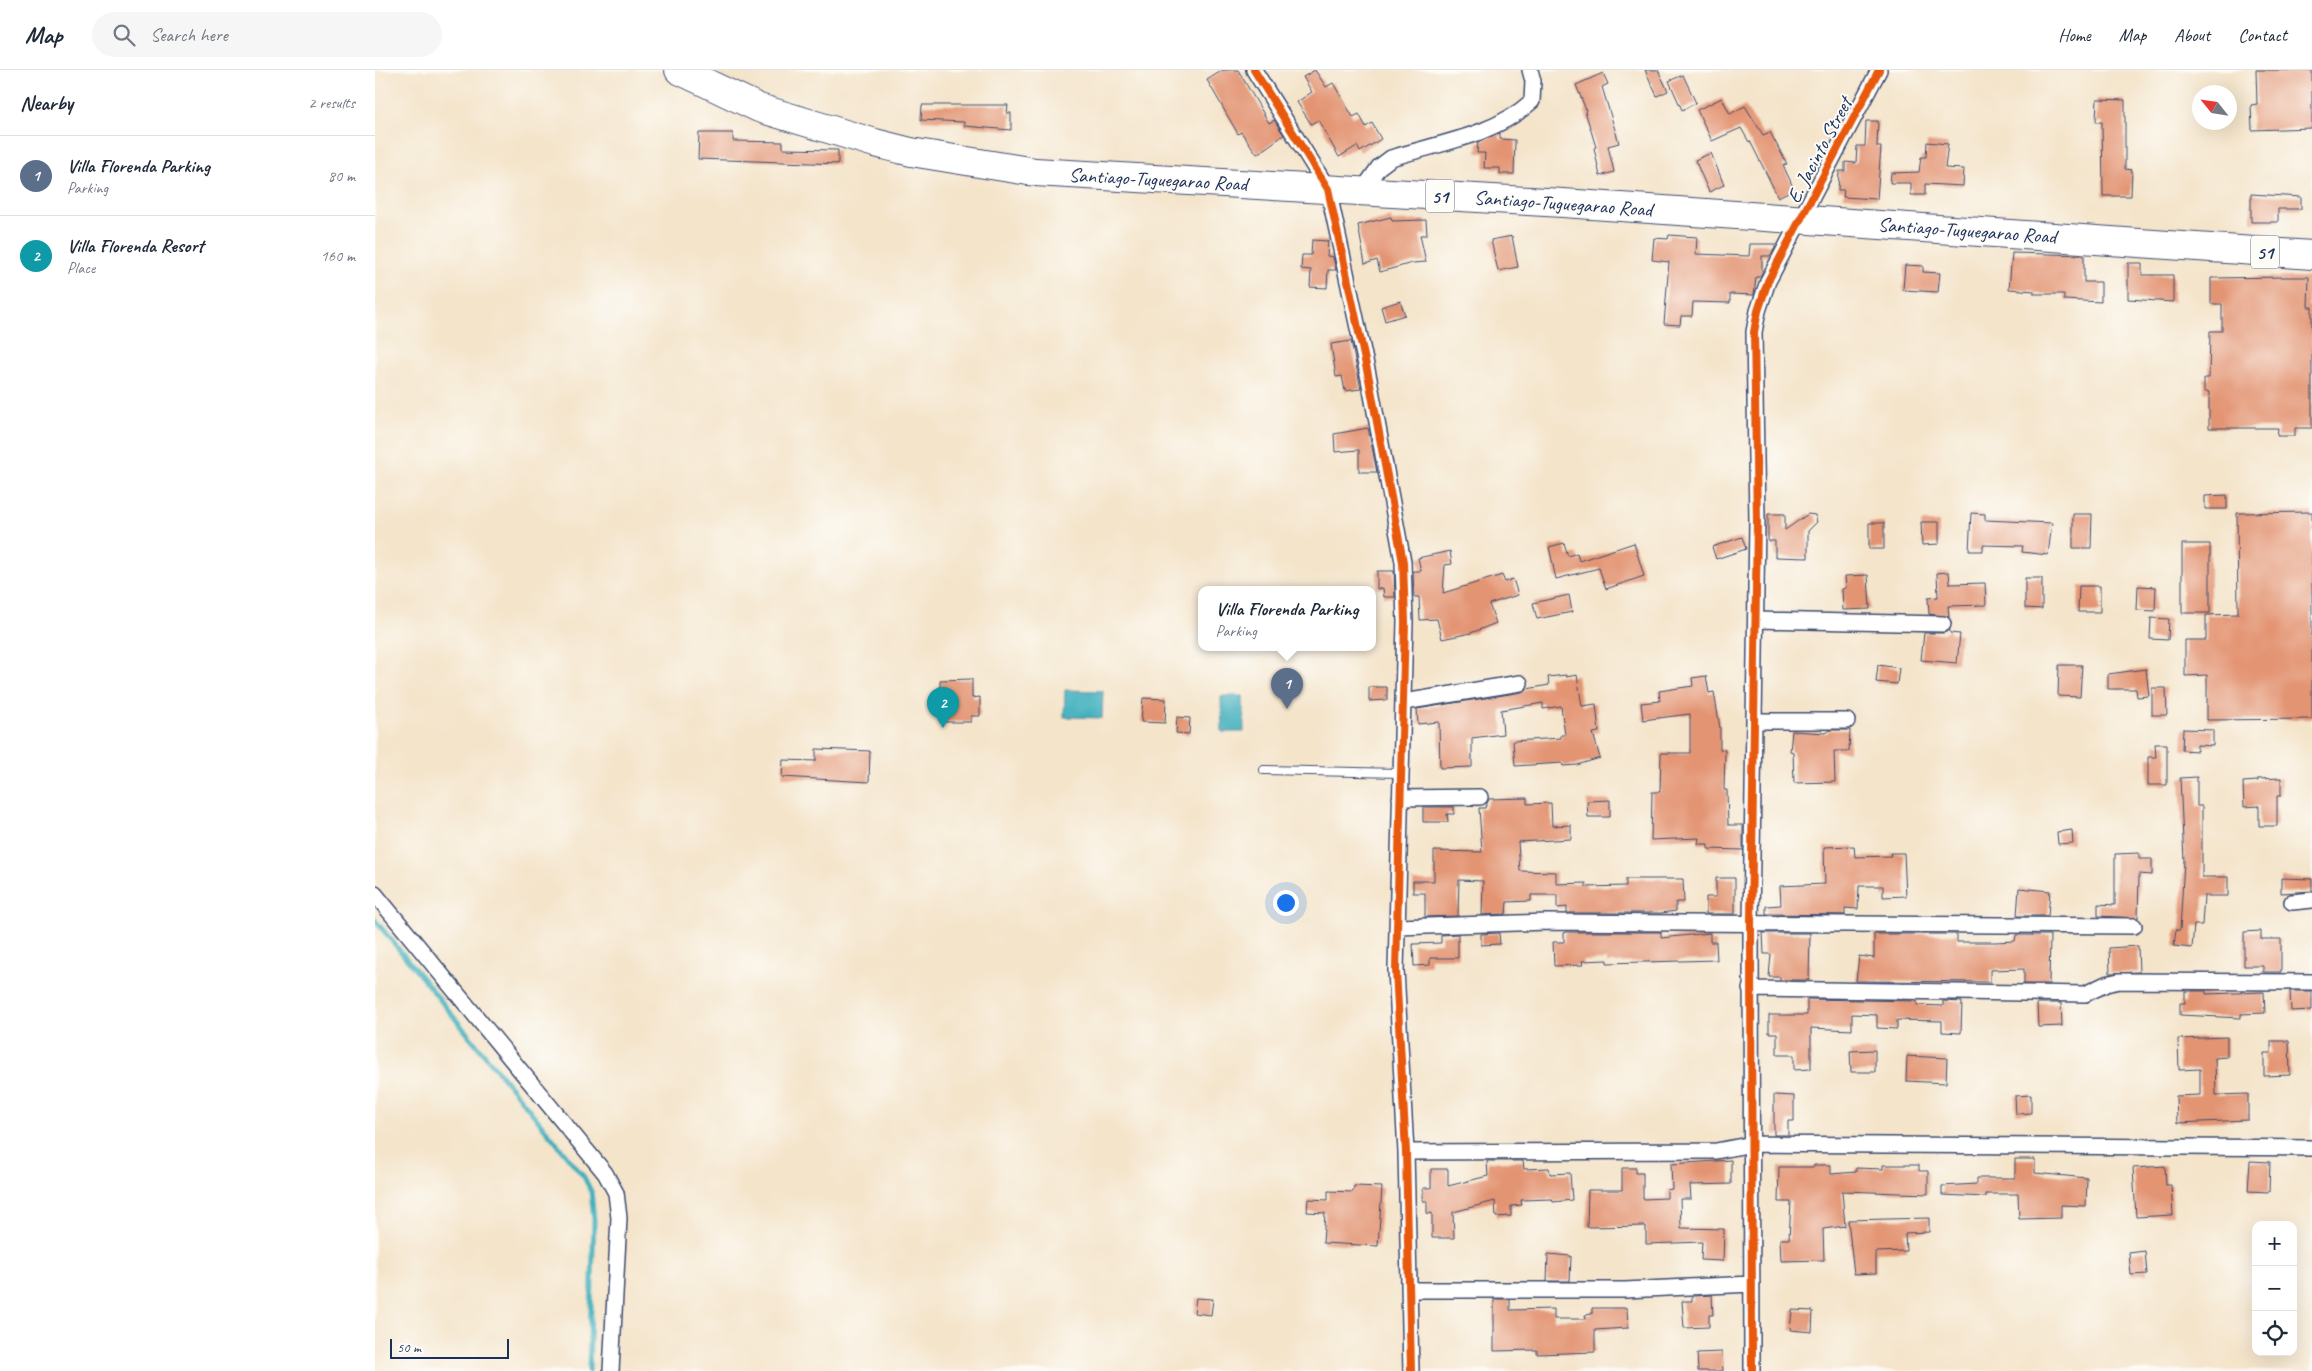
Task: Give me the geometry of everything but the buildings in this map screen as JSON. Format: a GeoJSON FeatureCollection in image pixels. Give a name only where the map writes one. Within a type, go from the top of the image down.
{"type":"FeatureCollection","features":[{"type":"Feature","properties":{"kind":"highway","name":"Santiago-Tuguegarao Road"},"geometry":{"type":"LineString","coordinates":[[679,70],[759,108],[911,152],[1035,172],[1801,218],[2312,255]]}},
{"type":"Feature","properties":{"kind":"street"},"geometry":{"type":"LineString","coordinates":[[1254,70],[1328,190],[1369,379],[1403,562],[1405,622],[1404,702],[1396,970],[1406,1152],[1411,1371]]}},
{"type":"Feature","properties":{"kind":"street"},"geometry":{"type":"LineString","coordinates":[[1362,191],[1379,167],[1391,158],[1493,127],[1517,115],[1533,101],[1533,81],[1530,70]]}},
{"type":"Feature","properties":{"kind":"street","name":"E. Jacinto Street"},"geometry":{"type":"LineString","coordinates":[[1752,1371],[1753,1144],[1750,989],[1756,620],[1754,332],[1758,311],[1768,280],[1879,70]]}},
{"type":"Feature","properties":{"kind":"street"},"geometry":{"type":"LineString","coordinates":[[1756,620],[1943,624]]}},
{"type":"Feature","properties":{"kind":"street"},"geometry":{"type":"LineString","coordinates":[[1404,702],[1521,684]]}},
{"type":"Feature","properties":{"kind":"street"},"geometry":{"type":"LineString","coordinates":[[1755,721],[1847,721]]}},
{"type":"Feature","properties":{"kind":"street"},"geometry":{"type":"LineString","coordinates":[[1400,798],[1480,797]]}},
{"type":"Feature","properties":{"kind":"street"},"geometry":{"type":"LineString","coordinates":[[375,894],[605,1173],[616,1193],[619,1218],[611,1371]]}},
{"type":"Feature","properties":{"kind":"street"},"geometry":{"type":"LineString","coordinates":[[2292,902],[2312,900]]}},
{"type":"Feature","properties":{"kind":"street"},"geometry":{"type":"LineString","coordinates":[[1397,927],[1547,922],[2134,926]]}},
{"type":"Feature","properties":{"kind":"street"},"geometry":{"type":"LineString","coordinates":[[1750,989],[2085,994],[2119,981],[2312,982]]}},
{"type":"Feature","properties":{"kind":"street"},"geometry":{"type":"LineString","coordinates":[[1406,1152],[1716,1151],[1753,1144],[2312,1148]]}},
{"type":"Feature","properties":{"kind":"street"},"geometry":{"type":"LineString","coordinates":[[1410,1290],[1625,1290],[1752,1284]]}},
{"type":"Feature","properties":{"kind":"lane"},"geometry":{"type":"LineString","coordinates":[[1264,770],[1401,773]]}},
{"type":"Feature","properties":{"kind":"water"},"geometry":{"type":"Polygon","coordinates":[[[1065,690],[1103,691],[1102,718],[1064,717],[1065,690]]]}},
{"type":"Feature","properties":{"kind":"water"},"geometry":{"type":"Polygon","coordinates":[[[1221,696],[1243,696],[1244,732],[1222,732],[1221,696]]]}},
{"type":"Feature","properties":{"kind":"waterway"},"geometry":{"type":"LineString","coordinates":[[375,920],[584,1177],[591,1191],[594,1220],[589,1371]]}},
{"type":"Feature","properties":{"kind":"cycle path"},"geometry":{"type":"LineString","coordinates":[[1254,70],[1328,189],[1369,379],[1403,562],[1405,622],[1396,970],[1406,1152],[1411,1371]]}},
{"type":"Feature","properties":{"kind":"cycle path"},"geometry":{"type":"LineString","coordinates":[[1752,1371],[1751,923],[1757,521],[1754,332],[1758,311],[1768,281],[1879,70]]}},
{"type":"Feature","properties":{"kind":"place","name":"Villa Florenda Parking"},"geometry":{"type":"Point","coordinates":[1287,709]}},
{"type":"Feature","properties":{"kind":"place","name":"Villa Florenda Resort"},"geometry":{"type":"Point","coordinates":[943,728]}}]}
